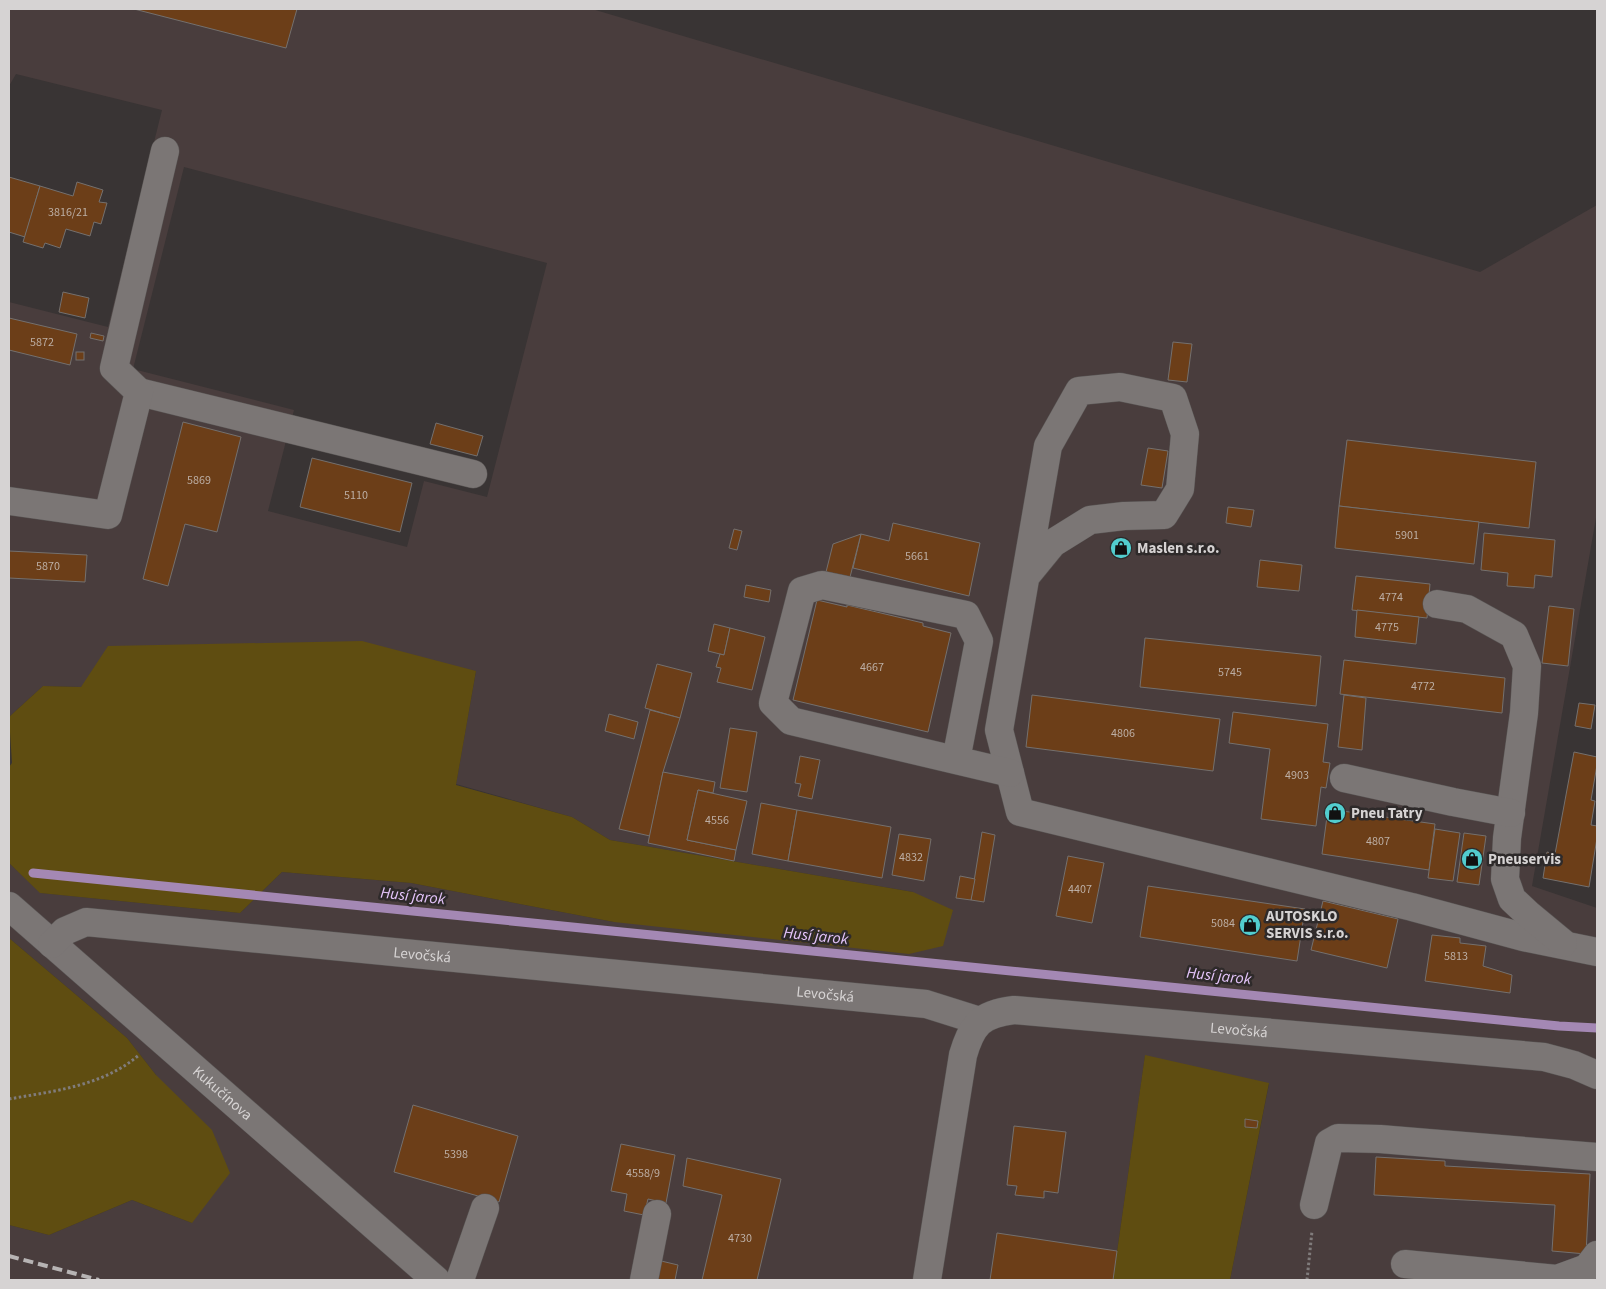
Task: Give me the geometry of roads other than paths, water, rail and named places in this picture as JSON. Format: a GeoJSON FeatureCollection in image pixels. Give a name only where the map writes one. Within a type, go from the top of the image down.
{"type":"FeatureCollection","features":[{"type":"Feature","properties":{"kind":"street"},"geometry":{"type":"LineString","coordinates":[[165,151],[114,368],[139,392],[473,474]]}},
{"type":"Feature","properties":{"kind":"street"},"geometry":{"type":"LineString","coordinates":[[1026,576],[1053,543],[1090,520],[1124,516],[1164,515],[1180,489],[1185,434],[1173,398],[1120,387],[1079,391],[1048,446],[999,730],[1020,812],[1412,907],[1523,937],[1597,952]]}},
{"type":"Feature","properties":{"kind":"street"},"geometry":{"type":"LineString","coordinates":[[9,501],[108,515],[139,392]]}},
{"type":"Feature","properties":{"kind":"street"},"geometry":{"type":"LineString","coordinates":[[956,760],[980,641],[966,615],[822,585],[802,591],[773,703],[792,722],[1010,773]]}},
{"type":"Feature","properties":{"kind":"street"},"geometry":{"type":"LineString","coordinates":[[1437,604],[1467,610],[1514,636],[1527,666],[1524,713],[1508,838],[1505,879],[1512,899],[1566,946]]}},
{"type":"Feature","properties":{"kind":"street"},"geometry":{"type":"LineString","coordinates":[[1344,778],[1453,802],[1511,812]]}},
{"type":"Feature","properties":{"kind":"street","name":"Kukučínova"},"geometry":{"type":"LineString","coordinates":[[14,911],[436,1280]]}},
{"type":"Feature","properties":{"kind":"street","name":"Levočská"},"geometry":{"type":"LineString","coordinates":[[52,944],[65,931],[86,922],[926,1004],[980,1021],[996,1012],[1014,1010],[1544,1057],[1574,1065],[1597,1076]]}},
{"type":"Feature","properties":{"kind":"street"},"geometry":{"type":"LineString","coordinates":[[927,1280],[963,1055],[968,1035],[980,1021]]}},
{"type":"Feature","properties":{"kind":"street"},"geometry":{"type":"LineString","coordinates":[[1314,1205],[1329,1143],[1338,1138],[1380,1139],[1597,1157]]}},
{"type":"Feature","properties":{"kind":"street"},"geometry":{"type":"LineString","coordinates":[[460,1280],[485,1208]]}},
{"type":"Feature","properties":{"kind":"street"},"geometry":{"type":"LineString","coordinates":[[644,1280],[657,1214]]}},
{"type":"Feature","properties":{"kind":"street"},"geometry":{"type":"LineString","coordinates":[[1406,1264],[1557,1280],[1587,1268],[1597,1255]]}},
{"type":"Feature","properties":{"kind":"waterway","name":"Husí jarok"},"geometry":{"type":"LineString","coordinates":[[33,873],[1559,1026],[1597,1028]]}},
{"type":"Feature","properties":{"kind":"railway"},"geometry":{"type":"LineString","coordinates":[[9,1256],[99,1280]]}},
{"type":"Feature","properties":{"kind":"place","name":"Maslen s.r.o."},"geometry":{"type":"Point","coordinates":[1121,548]}},
{"type":"Feature","properties":{"kind":"place","name":"Pneu Tatry"},"geometry":{"type":"Point","coordinates":[1335,813]}},
{"type":"Feature","properties":{"kind":"place","name":"Pneuservis"},"geometry":{"type":"Point","coordinates":[1472,859]}},
{"type":"Feature","properties":{"kind":"place","name":"AUTOSKLO SERVIS s.r.o."},"geometry":{"type":"Point","coordinates":[1250,925]}}]}
